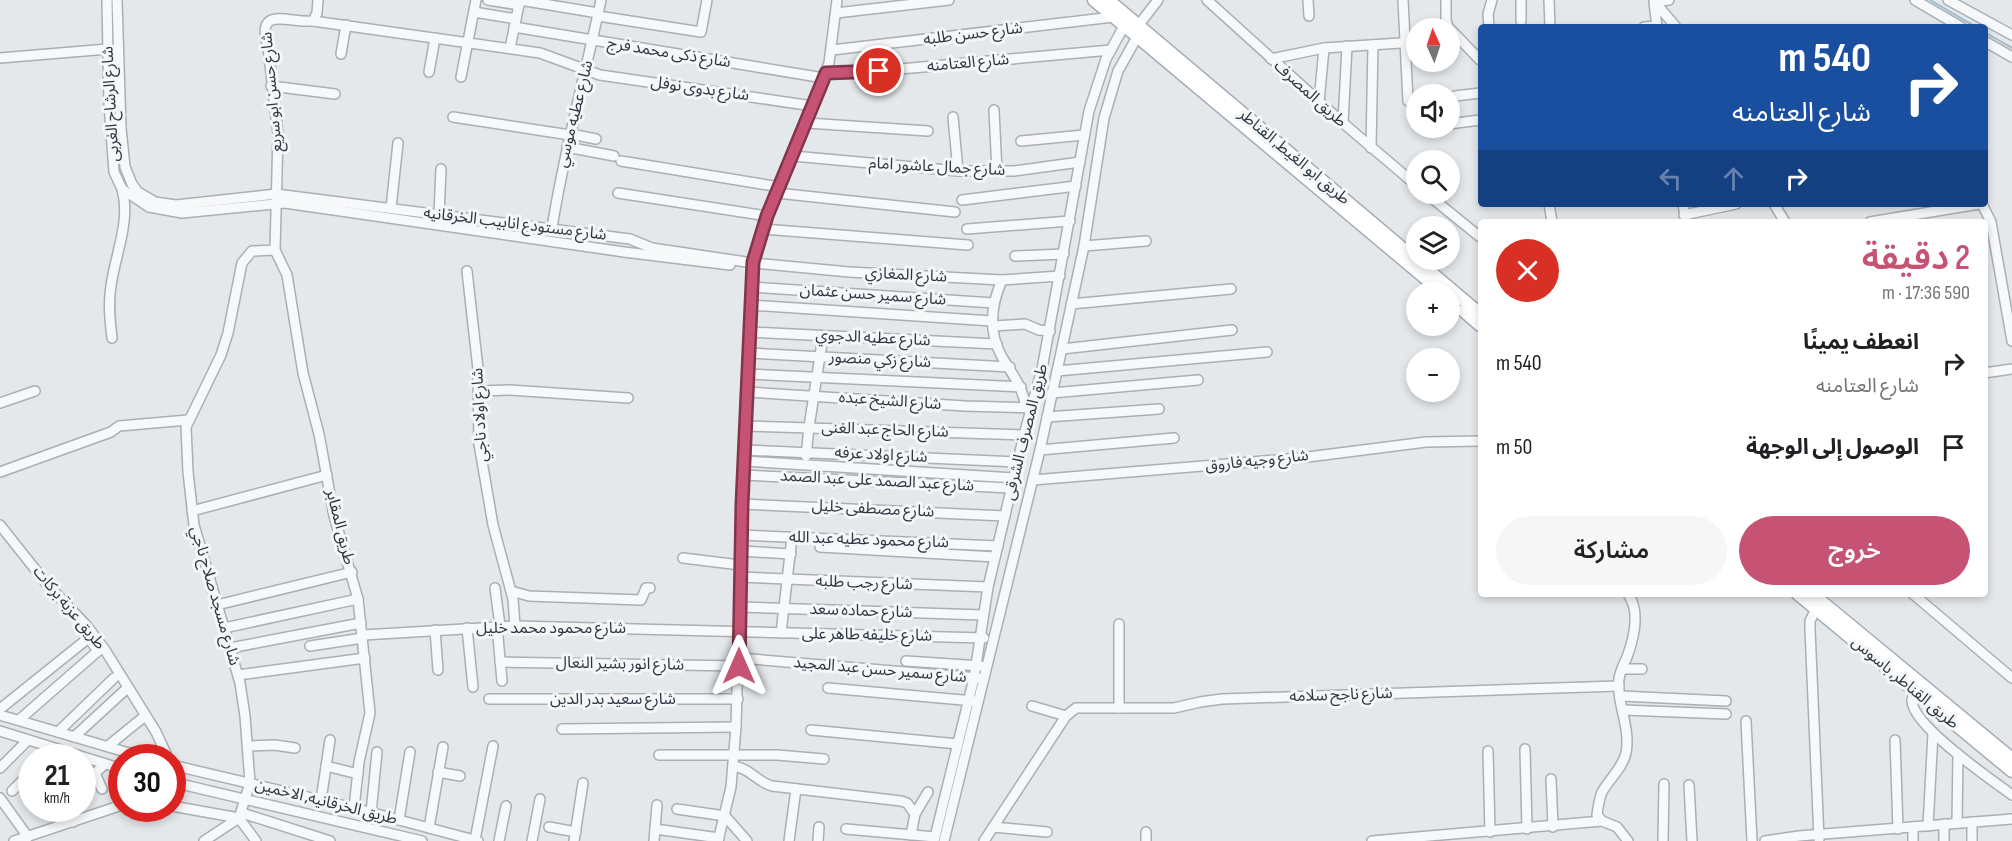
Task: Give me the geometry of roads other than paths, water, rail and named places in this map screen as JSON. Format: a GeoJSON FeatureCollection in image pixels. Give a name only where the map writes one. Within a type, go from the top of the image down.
{"type":"FeatureCollection","features":[{"type":"Feature","properties":{"kind":"main road","name":"طريق ابو الغيط, القناطر"},"geometry":{"type":"LineString","coordinates":[[1094,0],[1124,26],[1137,32],[1478,312]]}},
{"type":"Feature","properties":{"kind":"main road","name":"طريق ابو الغيط, القناطر"},"geometry":{"type":"LineString","coordinates":[[1108,0],[1137,32],[1430,282]]}},
{"type":"Feature","properties":{"kind":"main road"},"geometry":{"type":"LineString","coordinates":[[1460,308],[1478,323]]}},
{"type":"Feature","properties":{"kind":"main road","name":"طريق القناطر, باسوس"},"geometry":{"type":"LineString","coordinates":[[1802,597],[2012,771]]}},
{"type":"Feature","properties":{"kind":"main road","name":"طريق القناطر, باسوس"},"geometry":{"type":"LineString","coordinates":[[1816,597],[2012,759]]}},
{"type":"Feature","properties":{"kind":"street","name":"شارع الرشاح الغربى"},"geometry":{"type":"LineString","coordinates":[[107,0],[112,156],[114,172],[122,189],[124,204],[122,238],[110,290],[112,338]]}},
{"type":"Feature","properties":{"kind":"street","name":"شارع الرشاح الغربى"},"geometry":{"type":"LineString","coordinates":[[117,0],[121,128],[124,155],[132,184],[146,198],[155,202],[177,205],[276,199]]}},
{"type":"Feature","properties":{"kind":"street"},"geometry":{"type":"LineString","coordinates":[[313,21],[318,0]]}},
{"type":"Feature","properties":{"kind":"street"},"geometry":{"type":"LineString","coordinates":[[461,77],[476,0]]}},
{"type":"Feature","properties":{"kind":"street"},"geometry":{"type":"LineString","coordinates":[[488,0],[520,2],[701,32],[707,0]]}},
{"type":"Feature","properties":{"kind":"street","name":"شارع عطيه موسي"},"geometry":{"type":"LineString","coordinates":[[552,228],[560,179],[601,0]]}},
{"type":"Feature","properties":{"kind":"street"},"geometry":{"type":"LineString","coordinates":[[655,830],[718,840],[725,816],[733,766],[738,699],[740,565],[752,265],[767,216],[794,156],[825,76],[832,50],[837,0]]}},
{"type":"Feature","properties":{"kind":"street"},"geometry":{"type":"LineString","coordinates":[[836,13],[949,0]]}},
{"type":"Feature","properties":{"kind":"street","name":"طريق المصرف الشرقى"},"geometry":{"type":"LineString","coordinates":[[937,840],[985,679],[1040,450],[1084,246],[1104,118],[1118,71],[1137,32],[1158,0]]}},
{"type":"Feature","properties":{"kind":"street","name":"طريق المصرف"},"geometry":{"type":"LineString","coordinates":[[1208,0],[1270,59],[1406,176]]}},
{"type":"Feature","properties":{"kind":"street"},"geometry":{"type":"LineString","coordinates":[[1308,0],[1309,16]]}},
{"type":"Feature","properties":{"kind":"street"},"geometry":{"type":"LineString","coordinates":[[1403,0],[1406,84]]}},
{"type":"Feature","properties":{"kind":"street"},"geometry":{"type":"LineString","coordinates":[[1446,0],[1446,18]]}},
{"type":"Feature","properties":{"kind":"street"},"geometry":{"type":"LineString","coordinates":[[1489,24],[1488,14],[1492,0]]}},
{"type":"Feature","properties":{"kind":"street"},"geometry":{"type":"LineString","coordinates":[[1521,0],[1521,21]]}},
{"type":"Feature","properties":{"kind":"street"},"geometry":{"type":"LineString","coordinates":[[1550,0],[1550,24]]}},
{"type":"Feature","properties":{"kind":"street"},"geometry":{"type":"LineString","coordinates":[[1654,1],[1669,0]]}},
{"type":"Feature","properties":{"kind":"street"},"geometry":{"type":"LineString","coordinates":[[1915,0],[1951,24]]}},
{"type":"Feature","properties":{"kind":"street"},"geometry":{"type":"LineString","coordinates":[[1948,0],[2012,35]]}},
{"type":"Feature","properties":{"kind":"street"},"geometry":{"type":"LineString","coordinates":[[1654,1],[1657,24]]}},
{"type":"Feature","properties":{"kind":"street"},"geometry":{"type":"LineString","coordinates":[[1654,1],[1673,24]]}},
{"type":"Feature","properties":{"kind":"street"},"geometry":{"type":"LineString","coordinates":[[510,48],[520,2]]}},
{"type":"Feature","properties":{"kind":"street","name":"شارع ذكى محمد فرج"},"geometry":{"type":"LineString","coordinates":[[474,12],[593,40],[825,76]]}},
{"type":"Feature","properties":{"kind":"street","name":"شارع حسن طلبه"},"geometry":{"type":"LineString","coordinates":[[832,50],[1113,17]]}},
{"type":"Feature","properties":{"kind":"street","name":"شارع حسن ابو سريع"},"geometry":{"type":"LineString","coordinates":[[276,199],[278,134],[268,47],[264,31],[266,24],[274,19],[313,21]]}},
{"type":"Feature","properties":{"kind":"street","name":"شارع بدوى نوفل"},"geometry":{"type":"LineString","coordinates":[[313,21],[510,48],[549,56],[600,75],[813,106]]}},
{"type":"Feature","properties":{"kind":"street"},"geometry":{"type":"LineString","coordinates":[[341,54],[346,25]]}},
{"type":"Feature","properties":{"kind":"street","name":"طريق المصرف الشرقى"},"geometry":{"type":"LineString","coordinates":[[937,840],[974,678],[994,559],[1050,331],[1089,111],[1106,58],[1124,26]]}},
{"type":"Feature","properties":{"kind":"street"},"geometry":{"type":"LineString","coordinates":[[108,33],[118,33]]}},
{"type":"Feature","properties":{"kind":"street"},"geometry":{"type":"LineString","coordinates":[[429,72],[435,38]]}},
{"type":"Feature","properties":{"kind":"street"},"geometry":{"type":"LineString","coordinates":[[1270,59],[1324,48],[1405,43]]}},
{"type":"Feature","properties":{"kind":"street"},"geometry":{"type":"LineString","coordinates":[[1988,43],[2012,57]]}},
{"type":"Feature","properties":{"kind":"street"},"geometry":{"type":"LineString","coordinates":[[1371,148],[1373,45]]}},
{"type":"Feature","properties":{"kind":"street"},"geometry":{"type":"LineString","coordinates":[[1460,45],[1478,58]]}},
{"type":"Feature","properties":{"kind":"street"},"geometry":{"type":"LineString","coordinates":[[1343,123],[1347,46]]}},
{"type":"Feature","properties":{"kind":"street"},"geometry":{"type":"LineString","coordinates":[[1319,102],[1324,48]]}},
{"type":"Feature","properties":{"kind":"street"},"geometry":{"type":"LineString","coordinates":[[0,58],[108,49]]}},
{"type":"Feature","properties":{"kind":"street","name":"شارع العتامنه"},"geometry":{"type":"LineString","coordinates":[[825,76],[1111,50]]}},
{"type":"Feature","properties":{"kind":"street"},"geometry":{"type":"LineString","coordinates":[[271,86],[335,94]]}},
{"type":"Feature","properties":{"kind":"street"},"geometry":{"type":"LineString","coordinates":[[1460,95],[1478,93]]}},
{"type":"Feature","properties":{"kind":"street"},"geometry":{"type":"LineString","coordinates":[[994,110],[997,172]]}},
{"type":"Feature","properties":{"kind":"street"},"geometry":{"type":"LineString","coordinates":[[453,117],[596,139]]}},
{"type":"Feature","properties":{"kind":"street"},"geometry":{"type":"LineString","coordinates":[[953,117],[958,171]]}},
{"type":"Feature","properties":{"kind":"street"},"geometry":{"type":"LineString","coordinates":[[1460,123],[1478,120]]}},
{"type":"Feature","properties":{"kind":"street"},"geometry":{"type":"LineString","coordinates":[[807,123],[928,131]]}},
{"type":"Feature","properties":{"kind":"street"},"geometry":{"type":"LineString","coordinates":[[1021,141],[1084,135]]}},
{"type":"Feature","properties":{"kind":"street"},"geometry":{"type":"LineString","coordinates":[[391,208],[398,143]]}},
{"type":"Feature","properties":{"kind":"street"},"geometry":{"type":"LineString","coordinates":[[567,147],[778,190],[955,212]]}},
{"type":"Feature","properties":{"kind":"street"},"geometry":{"type":"LineString","coordinates":[[112,156],[124,155]]}},
{"type":"Feature","properties":{"kind":"street","name":"شارع جمال عاشور امام"},"geometry":{"type":"LineString","coordinates":[[794,156],[958,171],[997,172],[1080,162]]}},
{"type":"Feature","properties":{"kind":"street"},"geometry":{"type":"LineString","coordinates":[[438,214],[441,169]]}},
{"type":"Feature","properties":{"kind":"street"},"geometry":{"type":"LineString","coordinates":[[132,184],[122,189],[140,202],[171,213],[192,213],[276,199],[276,250]]}},
{"type":"Feature","properties":{"kind":"street"},"geometry":{"type":"LineString","coordinates":[[962,200],[1076,186]]}},
{"type":"Feature","properties":{"kind":"street"},"geometry":{"type":"LineString","coordinates":[[618,194],[767,216]]}},
{"type":"Feature","properties":{"kind":"street","name":"شارع مستودع انابيب الخرقانيه"},"geometry":{"type":"LineString","coordinates":[[276,199],[391,208],[552,228],[630,239],[652,248],[752,265]]}},
{"type":"Feature","properties":{"kind":"street","name":"شارع مستودع انابيب الخرقانيه"},"geometry":{"type":"LineString","coordinates":[[276,199],[624,252],[752,265]]}},
{"type":"Feature","properties":{"kind":"street"},"geometry":{"type":"LineString","coordinates":[[1439,204],[1478,235]]}},
{"type":"Feature","properties":{"kind":"street"},"geometry":{"type":"LineString","coordinates":[[1685,218],[1725,207]]}},
{"type":"Feature","properties":{"kind":"street"},"geometry":{"type":"LineString","coordinates":[[1888,219],[1962,207]]}},
{"type":"Feature","properties":{"kind":"street"},"geometry":{"type":"LineString","coordinates":[[1982,207],[1991,222],[2012,341]]}},
{"type":"Feature","properties":{"kind":"street"},"geometry":{"type":"LineString","coordinates":[[967,229],[1070,221]]}},
{"type":"Feature","properties":{"kind":"street"},"geometry":{"type":"LineString","coordinates":[[763,229],[968,244]]}},
{"type":"Feature","properties":{"kind":"street"},"geometry":{"type":"LineString","coordinates":[[1084,246],[1146,240]]}},
{"type":"Feature","properties":{"kind":"street","name":"شارع مسجد صلاح ناجي"},"geometry":{"type":"LineString","coordinates":[[240,816],[250,783],[246,716],[238,675],[197,537],[192,511],[186,437],[188,420],[213,375],[221,355],[228,333],[242,263],[252,251],[276,250]]}},
{"type":"Feature","properties":{"kind":"street","name":"طريق المقابر"},"geometry":{"type":"LineString","coordinates":[[276,250],[287,275],[303,373],[310,396],[334,516],[358,599],[370,713],[354,808]]}},
{"type":"Feature","properties":{"kind":"street"},"geometry":{"type":"LineString","coordinates":[[1015,256],[1064,254]]}},
{"type":"Feature","properties":{"kind":"street","name":"شارع المغازي"},"geometry":{"type":"LineString","coordinates":[[752,265],[1002,280],[1060,276]]}},
{"type":"Feature","properties":{"kind":"street","name":"شارع اولاد ناجي"},"geometry":{"type":"LineString","coordinates":[[467,271],[479,391],[479,444],[494,533],[511,591],[515,626]]}},
{"type":"Feature","properties":{"kind":"street"},"geometry":{"type":"LineString","coordinates":[[1002,280],[994,303],[993,324],[997,344],[1030,408]]}},
{"type":"Feature","properties":{"kind":"street","name":"شارع سمير حسن عثمان"},"geometry":{"type":"LineString","coordinates":[[751,286],[994,303]]}},
{"type":"Feature","properties":{"kind":"street"},"geometry":{"type":"LineString","coordinates":[[1071,304],[1231,289]]}},
{"type":"Feature","properties":{"kind":"street"},"geometry":{"type":"LineString","coordinates":[[750,305],[993,324],[1025,324],[1039,330],[1050,331]]}},
{"type":"Feature","properties":{"kind":"street"},"geometry":{"type":"LineString","coordinates":[[1062,348],[1232,330]]}},
{"type":"Feature","properties":{"kind":"street","name":"شارع عطيه الدجوي"},"geometry":{"type":"LineString","coordinates":[[749,332],[997,344]]}},
{"type":"Feature","properties":{"kind":"street"},"geometry":{"type":"LineString","coordinates":[[804,477],[813,396],[823,336]]}},
{"type":"Feature","properties":{"kind":"street","name":"شارع زكي منصور"},"geometry":{"type":"LineString","coordinates":[[750,352],[1010,368]]}},
{"type":"Feature","properties":{"kind":"street"},"geometry":{"type":"LineString","coordinates":[[1057,371],[1267,352]]}},
{"type":"Feature","properties":{"kind":"street"},"geometry":{"type":"LineString","coordinates":[[1988,372],[2012,369]]}},
{"type":"Feature","properties":{"kind":"street"},"geometry":{"type":"LineString","coordinates":[[748,374],[1021,387]]}},
{"type":"Feature","properties":{"kind":"street"},"geometry":{"type":"LineString","coordinates":[[1052,393],[1198,380]]}},
{"type":"Feature","properties":{"kind":"street"},"geometry":{"type":"LineString","coordinates":[[479,391],[510,390],[628,398]]}},
{"type":"Feature","properties":{"kind":"street"},"geometry":{"type":"LineString","coordinates":[[0,403],[35,391]]}},
{"type":"Feature","properties":{"kind":"street","name":"شارع الشيخ عبده"},"geometry":{"type":"LineString","coordinates":[[748,392],[1030,408]]}},
{"type":"Feature","properties":{"kind":"street"},"geometry":{"type":"LineString","coordinates":[[1047,417],[1159,409]]}},
{"type":"Feature","properties":{"kind":"street"},"geometry":{"type":"LineString","coordinates":[[0,472],[111,432],[119,426],[188,420]]}},
{"type":"Feature","properties":{"kind":"street","name":"شارع الحاج عبد الغنى"},"geometry":{"type":"LineString","coordinates":[[745,426],[1024,435]]}},
{"type":"Feature","properties":{"kind":"street"},"geometry":{"type":"LineString","coordinates":[[1040,450],[1174,438]]}},
{"type":"Feature","properties":{"kind":"street","name":"شارع وجيه فاروق"},"geometry":{"type":"LineString","coordinates":[[1033,480],[1300,458],[1426,442],[1478,441]]}},
{"type":"Feature","properties":{"kind":"street","name":"شارع اولاد عرفه"},"geometry":{"type":"LineString","coordinates":[[744,450],[1018,462]]}},
{"type":"Feature","properties":{"kind":"street"},"geometry":{"type":"LineString","coordinates":[[744,461],[1013,483]]}},
{"type":"Feature","properties":{"kind":"street"},"geometry":{"type":"LineString","coordinates":[[192,511],[327,475]]}},
{"type":"Feature","properties":{"kind":"street","name":"شارع عبد الصمد على عبد الصمد"},"geometry":{"type":"LineString","coordinates":[[743,476],[1013,483]]}},
{"type":"Feature","properties":{"kind":"street","name":"شارع مصطفى خليل"},"geometry":{"type":"LineString","coordinates":[[742,504],[1005,516]]}},
{"type":"Feature","properties":{"kind":"street","name":"طريق عزبة بركات"},"geometry":{"type":"LineString","coordinates":[[0,525],[46,583],[95,637],[160,744]]}},
{"type":"Feature","properties":{"kind":"street","name":"شارع محمود عطيه عبد الله"},"geometry":{"type":"LineString","coordinates":[[741,535],[998,546]]}},
{"type":"Feature","properties":{"kind":"street"},"geometry":{"type":"LineString","coordinates":[[781,633],[792,537]]}},
{"type":"Feature","properties":{"kind":"street"},"geometry":{"type":"LineString","coordinates":[[820,547],[994,559],[1012,566]]}},
{"type":"Feature","properties":{"kind":"street"},"geometry":{"type":"LineString","coordinates":[[741,551],[791,554]]}},
{"type":"Feature","properties":{"kind":"street"},"geometry":{"type":"LineString","coordinates":[[683,558],[740,565]]}},
{"type":"Feature","properties":{"kind":"street"},"geometry":{"type":"LineString","coordinates":[[218,605],[352,573]]}},
{"type":"Feature","properties":{"kind":"street","name":"شارع رجب طلبه"},"geometry":{"type":"LineString","coordinates":[[740,578],[988,588]]}},
{"type":"Feature","properties":{"kind":"street"},"geometry":{"type":"LineString","coordinates":[[495,588],[502,681]]}},
{"type":"Feature","properties":{"kind":"street"},"geometry":{"type":"LineString","coordinates":[[511,591],[529,596],[641,600],[646,588],[650,588]]}},
{"type":"Feature","properties":{"kind":"street"},"geometry":{"type":"LineString","coordinates":[[1602,822],[1597,815],[1599,800],[1620,768],[1626,753],[1627,734],[1620,691],[1622,669],[1629,651],[1635,623],[1635,609],[1629,597]]}},
{"type":"Feature","properties":{"kind":"street"},"geometry":{"type":"LineString","coordinates":[[1917,597],[2012,678]]}},
{"type":"Feature","properties":{"kind":"street"},"geometry":{"type":"LineString","coordinates":[[224,628],[358,599]]}},
{"type":"Feature","properties":{"kind":"street","name":"شارع حماده سعد"},"geometry":{"type":"LineString","coordinates":[[739,607],[983,615]]}},
{"type":"Feature","properties":{"kind":"street"},"geometry":{"type":"LineString","coordinates":[[1816,609],[1810,621],[1810,629],[1819,838]]}},
{"type":"Feature","properties":{"kind":"street"},"geometry":{"type":"LineString","coordinates":[[230,648],[361,623]]}},
{"type":"Feature","properties":{"kind":"street"},"geometry":{"type":"LineString","coordinates":[[1119,624],[1119,708]]}},
{"type":"Feature","properties":{"kind":"street","name":"شارع محمود محمد خليل"},"geometry":{"type":"LineString","coordinates":[[310,646],[363,637],[499,626],[739,631]]}},
{"type":"Feature","properties":{"kind":"street"},"geometry":{"type":"LineString","coordinates":[[466,628],[473,687]]}},
{"type":"Feature","properties":{"kind":"street"},"geometry":{"type":"LineString","coordinates":[[435,630],[438,669]]}},
{"type":"Feature","properties":{"kind":"street","name":"شارع خليفه طاهر على"},"geometry":{"type":"LineString","coordinates":[[739,631],[995,638]]}},
{"type":"Feature","properties":{"kind":"street"},"geometry":{"type":"LineString","coordinates":[[0,709],[86,640],[90,640],[133,704],[138,704]]}},
{"type":"Feature","properties":{"kind":"street"},"geometry":{"type":"LineString","coordinates":[[19,720],[98,651]]}},
{"type":"Feature","properties":{"kind":"street"},"geometry":{"type":"LineString","coordinates":[[238,675],[365,658]]}},
{"type":"Feature","properties":{"kind":"street"},"geometry":{"type":"LineString","coordinates":[[906,661],[988,666]]}},
{"type":"Feature","properties":{"kind":"street","name":"شارع انور بشير النعال"},"geometry":{"type":"LineString","coordinates":[[500,662],[739,662]]}},
{"type":"Feature","properties":{"kind":"street","name":"شارع سمير حسن عبد المجيد"},"geometry":{"type":"LineString","coordinates":[[739,662],[985,679]]}},
{"type":"Feature","properties":{"kind":"street"},"geometry":{"type":"LineString","coordinates":[[1622,669],[1642,669]]}},
{"type":"Feature","properties":{"kind":"street"},"geometry":{"type":"LineString","coordinates":[[58,732],[114,678]]}},
{"type":"Feature","properties":{"kind":"street"},"geometry":{"type":"LineString","coordinates":[[828,688],[979,701]]}},
{"type":"Feature","properties":{"kind":"street"},"geometry":{"type":"LineString","coordinates":[[74,736],[124,691]]}},
{"type":"Feature","properties":{"kind":"street","name":"شارع ناجح سلامه"},"geometry":{"type":"LineString","coordinates":[[1066,716],[1076,708],[1174,708],[1222,699],[1620,691],[1726,701]]}},
{"type":"Feature","properties":{"kind":"street"},"geometry":{"type":"LineString","coordinates":[[1916,692],[1912,700],[1914,707],[1933,733],[2012,795]]}},
{"type":"Feature","properties":{"kind":"street","name":"شارع سعيد بدر الدين"},"geometry":{"type":"LineString","coordinates":[[489,699],[738,699]]}},
{"type":"Feature","properties":{"kind":"street"},"geometry":{"type":"LineString","coordinates":[[984,841],[1066,716],[1032,706]]}},
{"type":"Feature","properties":{"kind":"street"},"geometry":{"type":"LineString","coordinates":[[1623,710],[1726,714]]}},
{"type":"Feature","properties":{"kind":"street"},"geometry":{"type":"LineString","coordinates":[[0,715],[108,747]]}},
{"type":"Feature","properties":{"kind":"street"},"geometry":{"type":"LineString","coordinates":[[112,744],[145,716]]}},
{"type":"Feature","properties":{"kind":"street"},"geometry":{"type":"LineString","coordinates":[[1746,721],[1752,841]]}},
{"type":"Feature","properties":{"kind":"street"},"geometry":{"type":"LineString","coordinates":[[562,729],[736,727]]}},
{"type":"Feature","properties":{"kind":"street"},"geometry":{"type":"LineString","coordinates":[[811,730],[958,744]]}},
{"type":"Feature","properties":{"kind":"street"},"geometry":{"type":"LineString","coordinates":[[0,731],[41,744]]}},
{"type":"Feature","properties":{"kind":"street"},"geometry":{"type":"LineString","coordinates":[[1928,826],[1933,733]]}},
{"type":"Feature","properties":{"kind":"street"},"geometry":{"type":"LineString","coordinates":[[0,768],[28,740]]}},
{"type":"Feature","properties":{"kind":"street"},"geometry":{"type":"LineString","coordinates":[[321,800],[330,740]]}},
{"type":"Feature","properties":{"kind":"street"},"geometry":{"type":"LineString","coordinates":[[1895,740],[1898,829]]}},
{"type":"Feature","properties":{"kind":"street"},"geometry":{"type":"LineString","coordinates":[[248,746],[275,745],[295,748]]}},
{"type":"Feature","properties":{"kind":"street"},"geometry":{"type":"LineString","coordinates":[[477,841],[493,746]]}},
{"type":"Feature","properties":{"kind":"street"},"geometry":{"type":"LineString","coordinates":[[429,828],[443,747]]}},
{"type":"Feature","properties":{"kind":"street"},"geometry":{"type":"LineString","coordinates":[[1526,749],[1527,829]]}},
{"type":"Feature","properties":{"kind":"street"},"geometry":{"type":"LineString","coordinates":[[1488,751],[1490,832]]}},
{"type":"Feature","properties":{"kind":"street"},"geometry":{"type":"LineString","coordinates":[[371,813],[377,752]]}},
{"type":"Feature","properties":{"kind":"street"},"geometry":{"type":"LineString","coordinates":[[399,820],[410,752]]}},
{"type":"Feature","properties":{"kind":"street"},"geometry":{"type":"LineString","coordinates":[[1958,754],[1958,823]]}},
{"type":"Feature","properties":{"kind":"street"},"geometry":{"type":"LineString","coordinates":[[659,755],[777,755],[824,759]]}},
{"type":"Feature","properties":{"kind":"street"},"geometry":{"type":"LineString","coordinates":[[96,762],[108,765]]}},
{"type":"Feature","properties":{"kind":"street"},"geometry":{"type":"LineString","coordinates":[[96,772],[105,764]]}},
{"type":"Feature","properties":{"kind":"street"},"geometry":{"type":"LineString","coordinates":[[326,766],[358,774]]}},
{"type":"Feature","properties":{"kind":"street"},"geometry":{"type":"LineString","coordinates":[[733,766],[747,770],[767,785],[901,801],[908,803],[915,814]]}},
{"type":"Feature","properties":{"kind":"street","name":"طريق الخرقانيه, الاخمين"},"geometry":{"type":"LineString","coordinates":[[186,768],[354,808],[461,839],[477,841]]}},
{"type":"Feature","properties":{"kind":"street"},"geometry":{"type":"LineString","coordinates":[[438,772],[460,776]]}},
{"type":"Feature","properties":{"kind":"street"},"geometry":{"type":"LineString","coordinates":[[96,775],[102,789]]}},
{"type":"Feature","properties":{"kind":"street"},"geometry":{"type":"LineString","coordinates":[[1551,779],[1553,826]]}},
{"type":"Feature","properties":{"kind":"street"},"geometry":{"type":"LineString","coordinates":[[549,827],[575,836],[583,783]]}},
{"type":"Feature","properties":{"kind":"street"},"geometry":{"type":"LineString","coordinates":[[1663,841],[1664,784]]}},
{"type":"Feature","properties":{"kind":"street"},"geometry":{"type":"LineString","coordinates":[[12,791],[18,785]]}},
{"type":"Feature","properties":{"kind":"street"},"geometry":{"type":"LineString","coordinates":[[186,785],[422,841]]}},
{"type":"Feature","properties":{"kind":"street"},"geometry":{"type":"LineString","coordinates":[[1689,785],[1692,841]]}},
{"type":"Feature","properties":{"kind":"street"},"geometry":{"type":"LineString","coordinates":[[789,841],[796,789]]}},
{"type":"Feature","properties":{"kind":"street"},"geometry":{"type":"LineString","coordinates":[[911,835],[915,814],[928,792]]}},
{"type":"Feature","properties":{"kind":"street"},"geometry":{"type":"LineString","coordinates":[[0,798],[33,838]]}},
{"type":"Feature","properties":{"kind":"street"},"geometry":{"type":"LineString","coordinates":[[532,841],[540,799]]}},
{"type":"Feature","properties":{"kind":"street"},"geometry":{"type":"LineString","coordinates":[[654,841],[657,805]]}},
{"type":"Feature","properties":{"kind":"street"},"geometry":{"type":"LineString","coordinates":[[499,841],[506,806]]}},
{"type":"Feature","properties":{"kind":"street"},"geometry":{"type":"LineString","coordinates":[[186,809],[240,816],[330,841]]}},
{"type":"Feature","properties":{"kind":"street"},"geometry":{"type":"LineString","coordinates":[[677,809],[725,816],[747,841]]}},
{"type":"Feature","properties":{"kind":"street"},"geometry":{"type":"LineString","coordinates":[[204,841],[240,816]]}},
{"type":"Feature","properties":{"kind":"street"},"geometry":{"type":"LineString","coordinates":[[240,816],[256,841]]}},
{"type":"Feature","properties":{"kind":"street"},"geometry":{"type":"LineString","coordinates":[[1766,841],[1838,838],[1913,827],[2012,819]]}},
{"type":"Feature","properties":{"kind":"street"},"geometry":{"type":"LineString","coordinates":[[14,841],[33,838],[73,822]]}},
{"type":"Feature","properties":{"kind":"street"},"geometry":{"type":"LineString","coordinates":[[1372,841],[1602,822],[1617,827],[1628,841]]}},
{"type":"Feature","properties":{"kind":"street"},"geometry":{"type":"LineString","coordinates":[[1972,822],[1972,841]]}},
{"type":"Feature","properties":{"kind":"street"},"geometry":{"type":"LineString","coordinates":[[1944,824],[1944,841]]}},
{"type":"Feature","properties":{"kind":"street"},"geometry":{"type":"LineString","coordinates":[[818,841],[819,827]]}},
{"type":"Feature","properties":{"kind":"street"},"geometry":{"type":"LineString","coordinates":[[993,827],[1047,832]]}},
{"type":"Feature","properties":{"kind":"street"},"geometry":{"type":"LineString","coordinates":[[1913,827],[1913,841]]}},
{"type":"Feature","properties":{"kind":"street"},"geometry":{"type":"LineString","coordinates":[[848,841],[848,830],[911,835],[937,840]]}},
{"type":"Feature","properties":{"kind":"waterway"},"geometry":{"type":"LineString","coordinates":[[1930,0],[1971,24]]}},
{"type":"Feature","properties":{"kind":"waterway"},"geometry":{"type":"LineString","coordinates":[[1988,34],[2012,48]]}}]}
